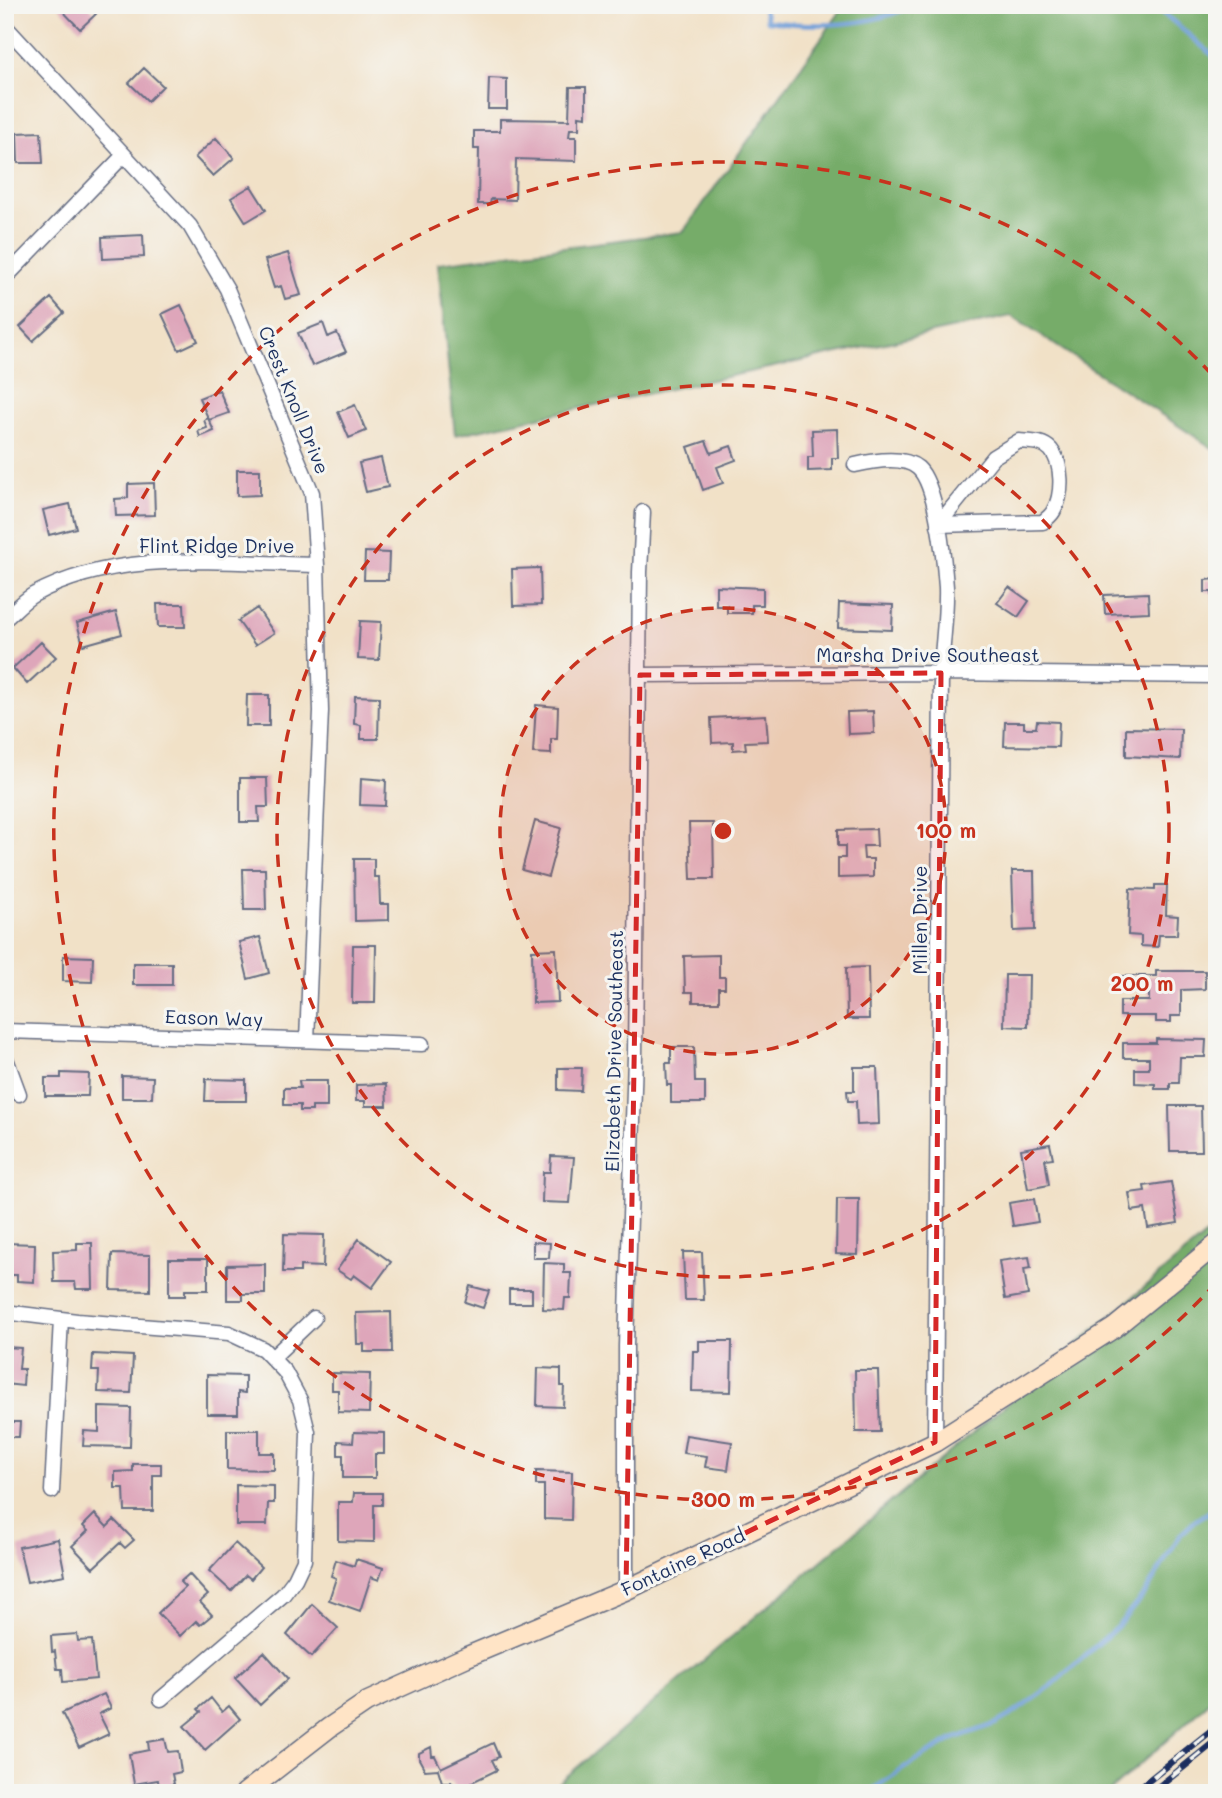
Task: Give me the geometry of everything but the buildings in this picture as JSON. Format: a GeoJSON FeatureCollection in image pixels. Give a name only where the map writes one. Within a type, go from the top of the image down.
{"type":"FeatureCollection","features":[{"type":"Feature","properties":{"kind":"main road","name":"Fontaine Road"},"geometry":{"type":"LineString","coordinates":[[245,1793],[330,1727],[368,1702],[466,1657],[626,1590],[935,1442],[1114,1328],[1217,1244]]}},
{"type":"Feature","properties":{"kind":"street","name":"Crest Knoll Drive"},"geometry":{"type":"LineString","coordinates":[[5,26],[190,226],[227,289],[312,493],[321,711],[307,1040]]}},
{"type":"Feature","properties":{"kind":"street"},"geometry":{"type":"LineString","coordinates":[[5,278],[124,155]]}},
{"type":"Feature","properties":{"kind":"street"},"geometry":{"type":"LineString","coordinates":[[1019,441],[1037,442],[1050,449],[1058,462],[1059,496],[1054,512],[1043,522],[938,525],[993,457],[1019,441]]}},
{"type":"Feature","properties":{"kind":"street","name":"Millen Drive"},"geometry":{"type":"LineString","coordinates":[[855,465],[884,461],[905,462],[917,467],[931,492],[946,588],[941,673],[935,1442]]}},
{"type":"Feature","properties":{"kind":"street","name":"Elizabeth Drive Southeast"},"geometry":{"type":"LineString","coordinates":[[626,1590],[626,1346],[635,1056],[639,572],[643,512]]}},
{"type":"Feature","properties":{"kind":"street","name":"Flint Ridge Drive"},"geometry":{"type":"LineString","coordinates":[[5,620],[31,596],[74,577],[124,565],[176,562],[317,565]]}},
{"type":"Feature","properties":{"kind":"street","name":"Marsha Drive Southeast"},"geometry":{"type":"LineString","coordinates":[[639,675],[941,673],[1217,676]]}},
{"type":"Feature","properties":{"kind":"street","name":"Eason Way"},"geometry":{"type":"LineString","coordinates":[[5,1031],[422,1044]]}},
{"type":"Feature","properties":{"kind":"street"},"geometry":{"type":"LineString","coordinates":[[5,1056],[19,1094]]}},
{"type":"Feature","properties":{"kind":"street"},"geometry":{"type":"LineString","coordinates":[[5,1312],[229,1333],[263,1349],[285,1372],[300,1400],[308,1432],[304,1560],[283,1595],[161,1699]]}},
{"type":"Feature","properties":{"kind":"street"},"geometry":{"type":"LineString","coordinates":[[272,1358],[314,1318]]}},
{"type":"Feature","properties":{"kind":"street"},"geometry":{"type":"LineString","coordinates":[[52,1491],[61,1319]]}},
{"type":"Feature","properties":{"kind":"highlighted area"},"geometry":{"type":"Polygon","coordinates":[[[941,673],[935,1442],[626,1590],[640,675],[941,673]]]}},
{"type":"Feature","properties":{"kind":"green space"},"geometry":{"type":"Polygon","coordinates":[[[845,5],[1217,5],[1217,451],[1011,316],[455,435],[438,263],[683,232],[845,5]]]}},
{"type":"Feature","properties":{"kind":"green space"},"geometry":{"type":"Polygon","coordinates":[[[1217,1226],[1217,1695],[1108,1793],[547,1793],[1217,1226]]]}},
{"type":"Feature","properties":{"kind":"waterway"},"geometry":{"type":"LineString","coordinates":[[763,5],[767,21],[823,25],[879,18],[913,5]]}},
{"type":"Feature","properties":{"kind":"waterway"},"geometry":{"type":"LineString","coordinates":[[1154,5],[1217,59]]}},
{"type":"Feature","properties":{"kind":"waterway"},"geometry":{"type":"LineString","coordinates":[[867,1793],[953,1739],[995,1724],[1014,1713],[1051,1686],[1118,1626],[1146,1592],[1180,1535],[1196,1520],[1217,1507]]}},
{"type":"Feature","properties":{"kind":"railway"},"geometry":{"type":"LineString","coordinates":[[1133,1793],[1217,1726]]}},
{"type":"Feature","properties":{"kind":"railway"},"geometry":{"type":"LineString","coordinates":[[1151,1793],[1217,1740]]}}]}
